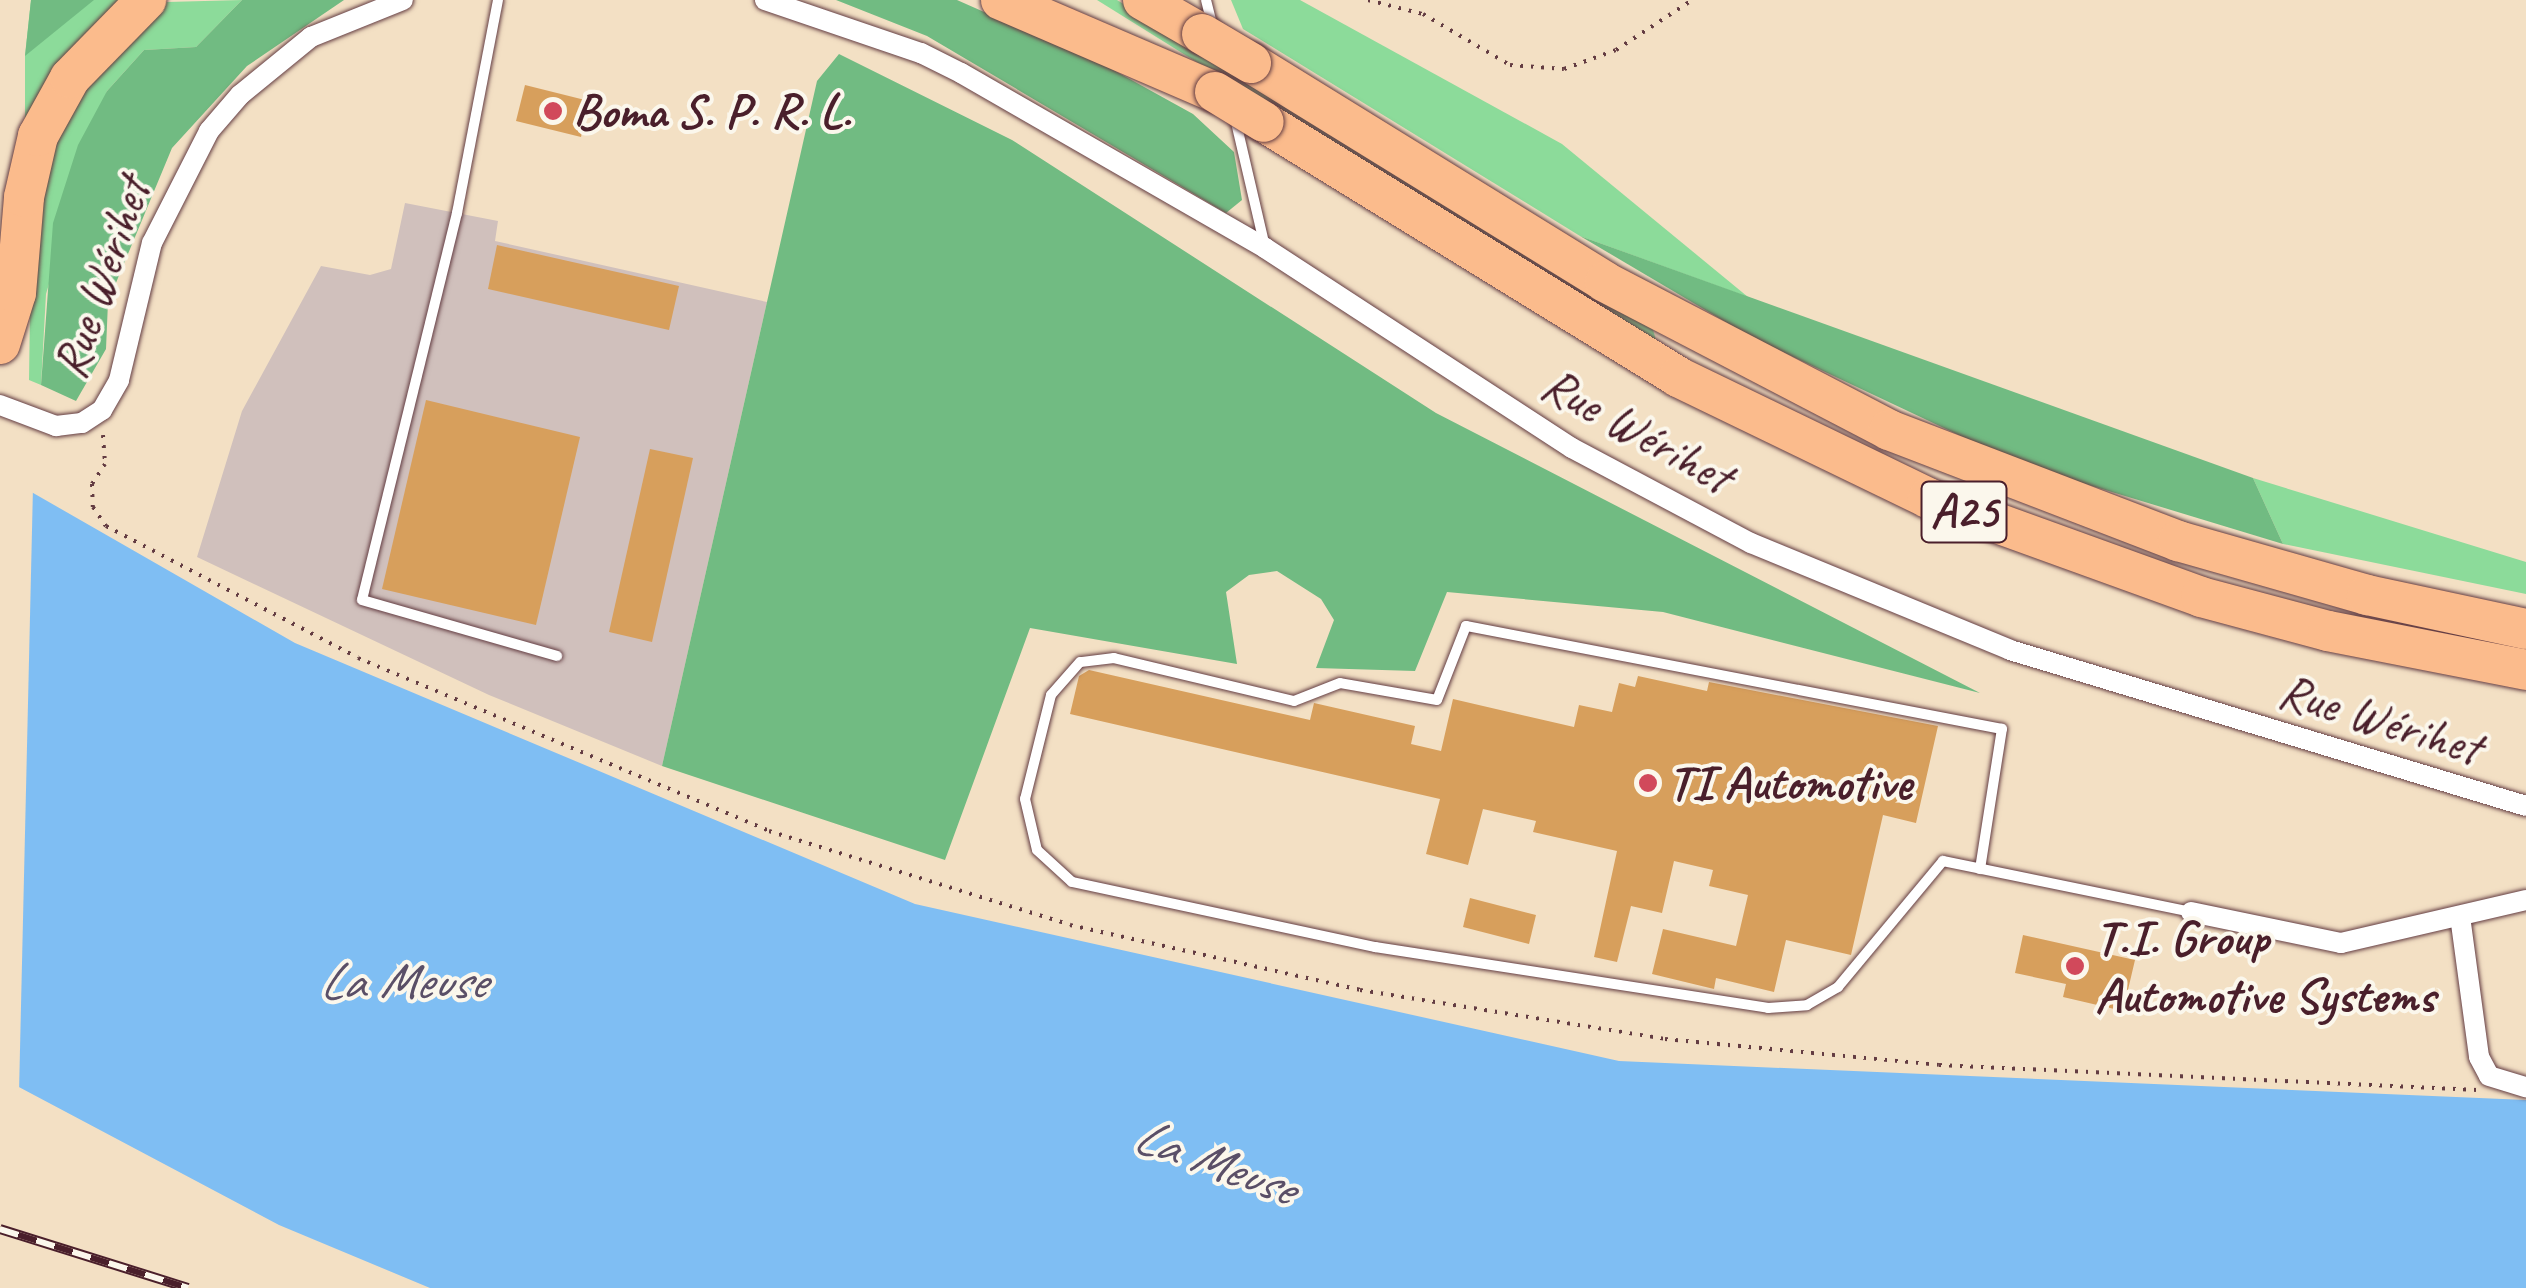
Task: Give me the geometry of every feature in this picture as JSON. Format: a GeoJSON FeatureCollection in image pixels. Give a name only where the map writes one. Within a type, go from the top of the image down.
{"type":"FeatureCollection","features":[{"type":"Feature","properties":{"kind":"highway"},"geometry":{"type":"LineString","coordinates":[[0,344],[16,293],[24,197],[38,136],[70,78],[146,0]]}},
{"type":"Feature","properties":{"kind":"highway"},"geometry":{"type":"LineString","coordinates":[[1001,0],[1230,78]]}},
{"type":"Feature","properties":{"kind":"highway","name":"A25"},"geometry":{"type":"LineString","coordinates":[[1066,0],[1230,78],[1888,430],[2109,519],[2443,612],[2526,630]]}},
{"type":"Feature","properties":{"kind":"highway","name":"A25"},"geometry":{"type":"LineString","coordinates":[[1143,0],[1201,22],[1230,78],[1264,122],[1626,346],[1798,439],[2099,564],[2384,643],[2526,670]]}},
{"type":"Feature","properties":{"kind":"highway"},"geometry":{"type":"LineString","coordinates":[[1159,0],[1201,22]]}},
{"type":"Feature","properties":{"kind":"highway","name":"A25"},"geometry":{"type":"LineString","coordinates":[[2443,612],[2526,608]]}},
{"type":"Feature","properties":{"kind":"highway","name":"A25"},"geometry":{"type":"LineString","coordinates":[[2384,643],[2463,680],[2526,693]]}},
{"type":"Feature","properties":{"kind":"street","name":"Rue Wérihet"},"geometry":{"type":"LineString","coordinates":[[0,406],[56,426],[92,418],[119,380],[168,202],[209,131],[240,95],[311,36],[403,0]]}},
{"type":"Feature","properties":{"kind":"street","name":"Rue Wérihet"},"geometry":{"type":"LineString","coordinates":[[764,0],[921,53],[1265,248],[1572,448],[1750,543],[2010,650],[2526,806]]}},
{"type":"Feature","properties":{"kind":"street"},"geometry":{"type":"LineString","coordinates":[[2191,912],[2341,944],[2526,900]]}},
{"type":"Feature","properties":{"kind":"street"},"geometry":{"type":"LineString","coordinates":[[2460,916],[2479,1057],[2489,1076],[2526,1087]]}},
{"type":"Feature","properties":{"kind":"lane"},"geometry":{"type":"LineString","coordinates":[[498,0],[457,213],[362,600],[558,656]]}},
{"type":"Feature","properties":{"kind":"lane"},"geometry":{"type":"LineString","coordinates":[[1230,78],[1265,248]]}},
{"type":"Feature","properties":{"kind":"lane"},"geometry":{"type":"LineString","coordinates":[[1980,868],[2002,729],[1466,626],[1438,700],[1340,683],[1294,700],[1114,658],[1080,662],[1051,695],[1025,800],[1038,850],[1072,882],[1375,947],[1768,1008],[1807,1004],[1838,987],[1943,861],[2191,912]]}},
{"type":"Feature","properties":{"kind":"path"},"geometry":{"type":"LineString","coordinates":[[1368,0],[1424,14],[1510,64],[1564,69],[1616,50],[1692,0]]}},
{"type":"Feature","properties":{"kind":"path"},"geometry":{"type":"LineString","coordinates":[[92,418],[105,452],[92,484],[93,507],[106,526],[358,658],[769,831],[1070,925],[1360,990],[1665,1039],[1938,1066],[2484,1090],[2502,1082]]}},
{"type":"Feature","properties":{"kind":"shaded area"},"geometry":{"type":"Polygon","coordinates":[[[405,203],[498,221],[495,241],[767,302],[662,766],[489,695],[197,557],[242,411],[321,266],[370,275],[391,269],[405,203]]]}},
{"type":"Feature","properties":{"kind":"green space"},"geometry":{"type":"Polygon","coordinates":[[[31,0],[123,0],[25,129],[25,56],[31,0]]]}},
{"type":"Feature","properties":{"kind":"green space"},"geometry":{"type":"Polygon","coordinates":[[[31,0],[94,0],[25,56],[31,0]]]}},
{"type":"Feature","properties":{"kind":"green space"},"geometry":{"type":"Polygon","coordinates":[[[242,0],[196,47],[144,50],[107,91],[46,294],[41,385],[29,380],[31,240],[64,116],[125,35],[167,2],[242,0]]]}},
{"type":"Feature","properties":{"kind":"green space"},"geometry":{"type":"Polygon","coordinates":[[[242,0],[344,0],[247,66],[172,148],[108,302],[106,349],[76,401],[41,385],[53,223],[78,145],[107,91],[144,50],[196,47],[242,0]]]}},
{"type":"Feature","properties":{"kind":"green space"},"geometry":{"type":"Polygon","coordinates":[[[836,0],[957,0],[1108,67],[1193,114],[1234,152],[1242,200],[1226,213],[927,36],[836,0]]]}},
{"type":"Feature","properties":{"kind":"green space"},"geometry":{"type":"Polygon","coordinates":[[[1097,0],[1117,0],[1653,330],[1659,350],[1097,0]]]}},
{"type":"Feature","properties":{"kind":"green space"},"geometry":{"type":"Polygon","coordinates":[[[1231,0],[1300,0],[1562,144],[1748,297],[1580,236],[1243,29],[1231,0]]]}},
{"type":"Feature","properties":{"kind":"green space"},"geometry":{"type":"Polygon","coordinates":[[[839,54],[1012,140],[1436,413],[1980,693],[1663,612],[1447,592],[1415,671],[1316,668],[1334,620],[1321,599],[1277,571],[1249,575],[1226,592],[1237,664],[1030,628],[945,860],[662,766],[817,81],[839,54]]]}},
{"type":"Feature","properties":{"kind":"green space"},"geometry":{"type":"Polygon","coordinates":[[[1580,236],[2253,478],[2283,544],[2046,472],[1965,438],[1751,337],[1580,236]]]}},
{"type":"Feature","properties":{"kind":"green space"},"geometry":{"type":"Polygon","coordinates":[[[2253,478],[2526,562],[2526,594],[2283,544],[2253,478]]]}},
{"type":"Feature","properties":{"kind":"water","name":"La Meuse"},"geometry":{"type":"Polygon","coordinates":[[[0,474],[295,643],[915,904],[1619,1061],[2526,1100],[2526,1288],[430,1288],[279,1225],[0,1077],[0,474]]]}},
{"type":"Feature","properties":{"kind":"pier"},"geometry":{"type":"Polygon","coordinates":[[[0,469],[33,487],[19,1093],[0,1083],[0,469]]]}},
{"type":"Feature","properties":{"kind":"building","name":"Boma S. P. R. L."},"geometry":{"type":"Polygon","coordinates":[[[525,85],[589,101],[581,137],[516,121],[525,85]]]}},
{"type":"Feature","properties":{"kind":"building"},"geometry":{"type":"Polygon","coordinates":[[[497,245],[679,286],[669,330],[488,289],[497,245]]]}},
{"type":"Feature","properties":{"kind":"building"},"geometry":{"type":"Polygon","coordinates":[[[426,400],[580,437],[536,625],[382,589],[426,400]]]}},
{"type":"Feature","properties":{"kind":"building"},"geometry":{"type":"Polygon","coordinates":[[[650,449],[693,458],[652,642],[609,632],[650,449]]]}},
{"type":"Feature","properties":{"kind":"building","name":"TI Automotive"},"geometry":{"type":"Polygon","coordinates":[[[1089,670],[1310,720],[1314,703],[1415,726],[1411,744],[1441,751],[1453,699],[1574,727],[1579,705],[1612,712],[1619,683],[1635,687],[1638,676],[1707,691],[1709,682],[1938,726],[1916,823],[1883,815],[1851,955],[1786,940],[1774,992],[1716,978],[1714,989],[1652,974],[1663,929],[1736,946],[1748,895],[1709,886],[1713,870],[1674,861],[1662,913],[1631,906],[1617,962],[1594,957],[1617,851],[1533,832],[1536,821],[1483,809],[1468,865],[1426,854],[1440,799],[1070,714],[1079,676],[1089,670]]]}},
{"type":"Feature","properties":{"kind":"building"},"geometry":{"type":"Polygon","coordinates":[[[1470,898],[1536,915],[1529,944],[1463,927],[1470,898]]]}},
{"type":"Feature","properties":{"kind":"building","name":"T.I. Group Automotive Systems"},"geometry":{"type":"Polygon","coordinates":[[[2023,935],[2135,960],[2123,1011],[2063,997],[2066,984],[2015,973],[2023,935]]]}},
{"type":"Feature","properties":{"kind":"railway"},"geometry":{"type":"LineString","coordinates":[[0,1229],[188,1288]]}},
{"type":"Feature","properties":{"kind":"place","name":"Boma S. P. R. L."},"geometry":{"type":"Point","coordinates":[553,111]}},
{"type":"Feature","properties":{"kind":"place","name":"TI Automotive"},"geometry":{"type":"Point","coordinates":[1648,783]}},
{"type":"Feature","properties":{"kind":"place","name":"T.I. Group Automotive Systems"},"geometry":{"type":"Point","coordinates":[2075,966]}}]}
